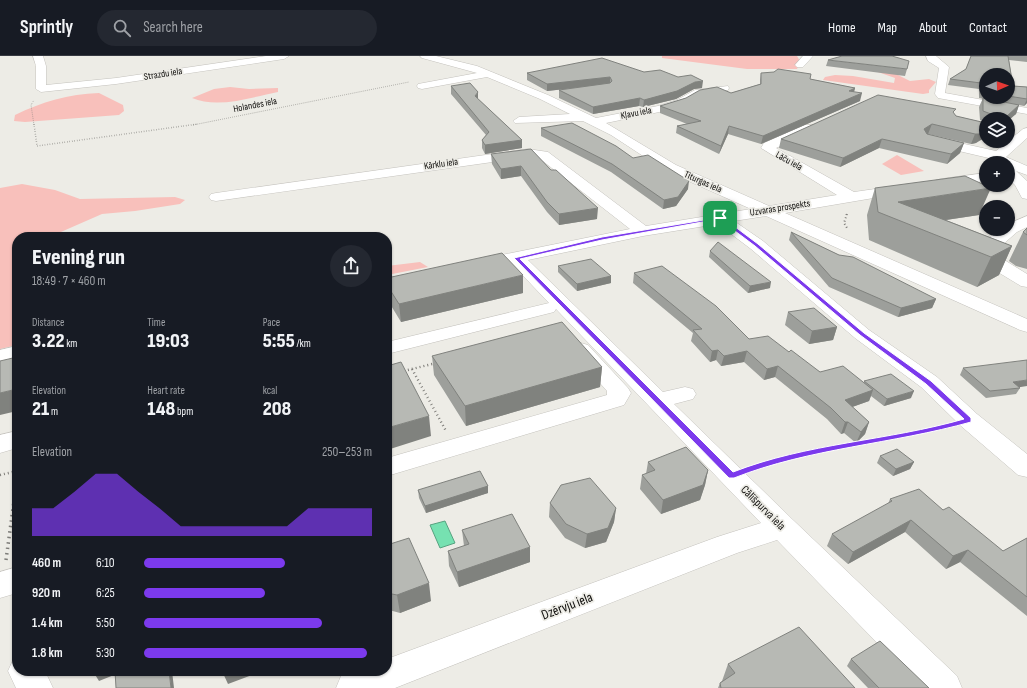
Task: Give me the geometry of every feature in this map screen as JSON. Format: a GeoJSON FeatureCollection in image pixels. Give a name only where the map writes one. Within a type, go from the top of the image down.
{"type":"FeatureCollection","features":[{"type":"Feature","properties":{"kind":"street"},"geometry":{"type":"LineString","coordinates":[[38,56],[41,66],[41,89]]}},
{"type":"Feature","properties":{"kind":"street","name":"Strazdu iela"},"geometry":{"type":"LineString","coordinates":[[41,89],[116,81],[284,56]]}},
{"type":"Feature","properties":{"kind":"street","name":"Titurgas iela"},"geometry":{"type":"LineString","coordinates":[[425,56],[474,68],[541,96],[615,132],[671,168],[1027,326]]}},
{"type":"Feature","properties":{"kind":"street"},"geometry":{"type":"LineString","coordinates":[[800,65],[808,56]]}},
{"type":"Feature","properties":{"kind":"street"},"geometry":{"type":"LineString","coordinates":[[932,56],[931,59],[944,67],[940,94],[942,96],[974,103],[1027,111]]}},
{"type":"Feature","properties":{"kind":"street"},"geometry":{"type":"LineString","coordinates":[[418,84],[487,74]]}},
{"type":"Feature","properties":{"kind":"street","name":"Kļavu iela"},"geometry":{"type":"LineString","coordinates":[[589,120],[660,109],[681,102],[695,93],[724,88]]}},
{"type":"Feature","properties":{"kind":"street"},"geometry":{"type":"LineString","coordinates":[[541,96],[562,92]]}},
{"type":"Feature","properties":{"kind":"street"},"geometry":{"type":"LineString","coordinates":[[519,121],[589,120]]}},
{"type":"Feature","properties":{"kind":"street","name":"Lāču iela"},"geometry":{"type":"LineString","coordinates":[[820,123],[768,146],[767,148],[850,204]]}},
{"type":"Feature","properties":{"kind":"street"},"geometry":{"type":"LineString","coordinates":[[1015,133],[1025,134]]}},
{"type":"Feature","properties":{"kind":"street"},"geometry":{"type":"LineString","coordinates":[[928,140],[999,156],[1025,134]]}},
{"type":"Feature","properties":{"kind":"street","name":"Kārklu iela"},"geometry":{"type":"LineString","coordinates":[[216,197],[528,153],[543,155],[549,159],[643,231]]}},
{"type":"Feature","properties":{"kind":"street"},"geometry":{"type":"LineString","coordinates":[[1015,166],[1027,171]]}},
{"type":"Feature","properties":{"kind":"street"},"geometry":{"type":"LineString","coordinates":[[1015,172],[1027,171]]}},
{"type":"Feature","properties":{"kind":"street","name":"Uzvaras prospekts"},"geometry":{"type":"LineString","coordinates":[[463,268],[643,231],[768,211],[850,204],[922,186],[979,178]]}},
{"type":"Feature","properties":{"kind":"street"},"geometry":{"type":"LineString","coordinates":[[1015,178],[1021,183],[1027,195]]}},
{"type":"Feature","properties":{"kind":"street"},"geometry":{"type":"LineString","coordinates":[[720,218],[757,245],[862,334],[929,382],[969,420],[1027,468]]}},
{"type":"Feature","properties":{"kind":"street"},"geometry":{"type":"LineString","coordinates":[[1027,221],[1011,229],[984,251],[984,256],[1027,282]]}},
{"type":"Feature","properties":{"kind":"street","name":"Cālīšpurva iela"},"geometry":{"type":"LineString","coordinates":[[516,258],[731,476],[945,688]]}},
{"type":"Feature","properties":{"kind":"street"},"geometry":{"type":"LineString","coordinates":[[392,347],[553,315],[620,393],[616,400],[392,466]]}},
{"type":"Feature","properties":{"kind":"street"},"geometry":{"type":"LineString","coordinates":[[0,356],[12,353]]}},
{"type":"Feature","properties":{"kind":"street"},"geometry":{"type":"LineString","coordinates":[[657,401],[685,394]]}},
{"type":"Feature","properties":{"kind":"street"},"geometry":{"type":"LineString","coordinates":[[0,444],[12,440]]}},
{"type":"Feature","properties":{"kind":"street","name":"Dzērvju iela"},"geometry":{"type":"LineString","coordinates":[[392,673],[727,545],[782,527]]}},
{"type":"Feature","properties":{"kind":"street"},"geometry":{"type":"LineString","coordinates":[[28,676],[36,688]]}},
{"type":"Feature","properties":{"kind":"street","name":"Dzērvju iela"},"geometry":{"type":"LineString","coordinates":[[353,688],[384,676]]}},
{"type":"Feature","properties":{"kind":"path","name":"Holandes iela"},"geometry":{"type":"LineString","coordinates":[[41,89],[31,105],[36,146],[183,127],[418,84]]}},
{"type":"Feature","properties":{"kind":"path"},"geometry":{"type":"LineString","coordinates":[[848,230],[844,223],[850,204]]}},
{"type":"Feature","properties":{"kind":"path"},"geometry":{"type":"LineString","coordinates":[[400,372],[442,361]]}},
{"type":"Feature","properties":{"kind":"path"},"geometry":{"type":"LineString","coordinates":[[412,369],[455,447]]}},
{"type":"Feature","properties":{"kind":"path"},"geometry":{"type":"LineString","coordinates":[[731,476],[763,463],[791,456],[937,429],[969,420]]}},
{"type":"Feature","properties":{"kind":"path"},"geometry":{"type":"LineString","coordinates":[[0,475],[12,472]]}},
{"type":"Feature","properties":{"kind":"path"},"geometry":{"type":"LineString","coordinates":[[7,583],[12,529]]}},
{"type":"Feature","properties":{"kind":"shaded area"},"geometry":{"type":"Polygon","coordinates":[[[662,56],[797,56],[800,61],[797,69],[747,69],[662,58],[662,56]]]}},
{"type":"Feature","properties":{"kind":"shaded area"},"geometry":{"type":"Polygon","coordinates":[[[875,71],[890,71],[910,81],[929,79],[936,82],[929,90],[929,93],[923,94],[823,80],[825,77],[835,75],[853,76],[894,83],[895,78],[875,71]]]}},
{"type":"Feature","properties":{"kind":"shaded area"},"geometry":{"type":"Polygon","coordinates":[[[230,87],[249,89],[278,88],[278,92],[224,102],[202,101],[192,98],[214,89],[230,87]]]}},
{"type":"Feature","properties":{"kind":"shaded area"},"geometry":{"type":"Polygon","coordinates":[[[99,93],[123,105],[124,111],[119,115],[25,122],[14,121],[15,115],[35,106],[66,97],[99,93]]]}},
{"type":"Feature","properties":{"kind":"shaded area"},"geometry":{"type":"Polygon","coordinates":[[[897,155],[924,171],[901,175],[882,164],[897,155]]]}},
{"type":"Feature","properties":{"kind":"shaded area"},"geometry":{"type":"Polygon","coordinates":[[[22,184],[55,190],[80,199],[175,197],[185,200],[180,204],[135,211],[102,214],[61,232],[12,232],[12,346],[0,349],[0,188],[22,184]]]}},
{"type":"Feature","properties":{"kind":"shaded area"},"geometry":{"type":"Polygon","coordinates":[[[420,262],[428,267],[392,274],[392,265],[420,262]]]}},
{"type":"Feature","properties":{"kind":"shaded area"},"geometry":{"type":"Polygon","coordinates":[[[445,521],[455,543],[440,548],[430,525],[445,521]]]}},
{"type":"Feature","properties":{"kind":"building"},"geometry":{"type":"Polygon","coordinates":[[[842,56],[892,56],[909,61],[907,69],[828,60],[842,56]]]}},
{"type":"Feature","properties":{"kind":"building"},"geometry":{"type":"Polygon","coordinates":[[[971,56],[1008,56],[1010,68],[979,68],[979,83],[950,79],[966,69],[971,56]]]}},
{"type":"Feature","properties":{"kind":"building"},"geometry":{"type":"Polygon","coordinates":[[[602,58],[644,72],[660,70],[678,77],[691,75],[703,81],[695,82],[677,91],[644,100],[640,98],[593,107],[559,90],[610,83],[612,81],[610,77],[547,84],[527,73],[602,58]]]}},
{"type":"Feature","properties":{"kind":"building"},"geometry":{"type":"Polygon","coordinates":[[[778,69],[811,74],[810,79],[855,88],[849,91],[862,93],[763,136],[729,126],[721,146],[677,126],[701,121],[660,106],[686,98],[700,90],[717,87],[731,93],[761,84],[761,73],[774,72],[778,69]]]}},
{"type":"Feature","properties":{"kind":"building"},"geometry":{"type":"Polygon","coordinates":[[[470,83],[478,92],[475,96],[522,140],[485,145],[482,140],[489,132],[451,86],[470,83]]]}},
{"type":"Feature","properties":{"kind":"building"},"geometry":{"type":"Polygon","coordinates":[[[1015,86],[1027,87],[1027,99],[1015,97],[1015,86]]]}},
{"type":"Feature","properties":{"kind":"building"},"geometry":{"type":"Polygon","coordinates":[[[878,95],[956,109],[953,112],[956,116],[979,121],[979,134],[932,124],[924,129],[927,134],[964,143],[951,154],[882,139],[843,158],[781,139],[878,95]]]}},
{"type":"Feature","properties":{"kind":"building"},"geometry":{"type":"Polygon","coordinates":[[[983,104],[1019,105],[1011,112],[983,111],[983,104]]]}},
{"type":"Feature","properties":{"kind":"building"},"geometry":{"type":"Polygon","coordinates":[[[572,123],[616,146],[633,158],[648,155],[689,181],[678,197],[664,200],[612,164],[541,128],[572,123]]]}},
{"type":"Feature","properties":{"kind":"building"},"geometry":{"type":"Polygon","coordinates":[[[531,149],[551,170],[556,170],[598,208],[559,214],[547,202],[521,166],[501,169],[491,154],[531,149]]]}},
{"type":"Feature","properties":{"kind":"building"},"geometry":{"type":"Polygon","coordinates":[[[965,176],[979,182],[979,190],[898,202],[979,233],[979,236],[986,236],[1012,246],[991,257],[878,212],[875,188],[965,176]]]}},
{"type":"Feature","properties":{"kind":"building"},"geometry":{"type":"Polygon","coordinates":[[[1027,228],[1027,235],[1023,232],[1027,228]]]}},
{"type":"Feature","properties":{"kind":"building"},"geometry":{"type":"Polygon","coordinates":[[[791,232],[839,255],[853,257],[936,299],[901,308],[832,278],[791,232]]]}},
{"type":"Feature","properties":{"kind":"building"},"geometry":{"type":"Polygon","coordinates":[[[718,242],[771,282],[750,286],[710,251],[718,242]]]}},
{"type":"Feature","properties":{"kind":"building"},"geometry":{"type":"Polygon","coordinates":[[[502,253],[523,275],[399,304],[392,293],[392,277],[502,253]]]}},
{"type":"Feature","properties":{"kind":"building"},"geometry":{"type":"Polygon","coordinates":[[[591,259],[611,276],[577,284],[558,266],[591,259]]]}},
{"type":"Feature","properties":{"kind":"building"},"geometry":{"type":"Polygon","coordinates":[[[662,266],[716,306],[749,339],[768,336],[789,352],[791,350],[820,372],[843,366],[873,390],[845,400],[869,422],[861,432],[848,422],[845,422],[831,408],[778,366],[767,369],[747,351],[724,356],[718,350],[712,351],[693,330],[702,329],[634,273],[662,266]]]}},
{"type":"Feature","properties":{"kind":"building"},"geometry":{"type":"Polygon","coordinates":[[[814,308],[837,327],[812,331],[788,312],[814,308]]]}},
{"type":"Feature","properties":{"kind":"building"},"geometry":{"type":"Polygon","coordinates":[[[562,322],[602,367],[465,406],[432,356],[562,322]]]}},
{"type":"Feature","properties":{"kind":"building"},"geometry":{"type":"Polygon","coordinates":[[[12,358],[12,390],[0,393],[0,361],[12,358]]]}},
{"type":"Feature","properties":{"kind":"building"},"geometry":{"type":"Polygon","coordinates":[[[1027,360],[1027,380],[1013,382],[1020,388],[990,391],[963,368],[1027,360]]]}},
{"type":"Feature","properties":{"kind":"building"},"geometry":{"type":"Polygon","coordinates":[[[401,362],[429,416],[392,427],[392,365],[401,362]]]}},
{"type":"Feature","properties":{"kind":"building"},"geometry":{"type":"Polygon","coordinates":[[[891,374],[914,391],[887,399],[864,381],[891,374]]]}},
{"type":"Feature","properties":{"kind":"building"},"geometry":{"type":"Polygon","coordinates":[[[686,447],[708,470],[703,485],[663,500],[642,475],[655,470],[648,462],[686,447]]]}},
{"type":"Feature","properties":{"kind":"building"},"geometry":{"type":"Polygon","coordinates":[[[897,449],[914,462],[896,469],[880,456],[897,449]]]}},
{"type":"Feature","properties":{"kind":"building"},"geometry":{"type":"Polygon","coordinates":[[[480,471],[488,486],[425,506],[418,490],[480,471]]]}},
{"type":"Feature","properties":{"kind":"building"},"geometry":{"type":"Polygon","coordinates":[[[590,478],[616,508],[608,528],[587,534],[566,524],[550,503],[561,485],[590,478]]]}},
{"type":"Feature","properties":{"kind":"building"},"geometry":{"type":"Polygon","coordinates":[[[919,489],[943,510],[949,507],[1003,551],[1027,538],[1027,597],[968,550],[953,556],[911,520],[853,552],[832,534],[892,501],[890,499],[919,489]]]}},
{"type":"Feature","properties":{"kind":"building"},"geometry":{"type":"Polygon","coordinates":[[[512,514],[530,547],[457,572],[448,551],[469,544],[462,530],[512,514]]]}},
{"type":"Feature","properties":{"kind":"building"},"geometry":{"type":"Polygon","coordinates":[[[409,538],[429,583],[397,595],[392,594],[392,543],[409,538]]]}},
{"type":"Feature","properties":{"kind":"building"},"geometry":{"type":"Polygon","coordinates":[[[799,627],[855,688],[721,688],[720,683],[735,673],[728,664],[799,627]]]}},
{"type":"Feature","properties":{"kind":"building"},"geometry":{"type":"Polygon","coordinates":[[[880,641],[929,688],[879,688],[851,659],[880,641]]]}},
{"type":"Feature","properties":{"kind":"building"},"geometry":{"type":"Polygon","coordinates":[[[115,676],[170,676],[171,688],[116,688],[115,676]]]}},
{"type":"Feature","properties":{"kind":"route"},"geometry":{"type":"LineString","coordinates":[[720,218],[757,245],[862,334],[929,382],[969,420],[937,429],[866,441],[763,463],[731,476],[516,258],[602,239],[720,218]]}}]}
